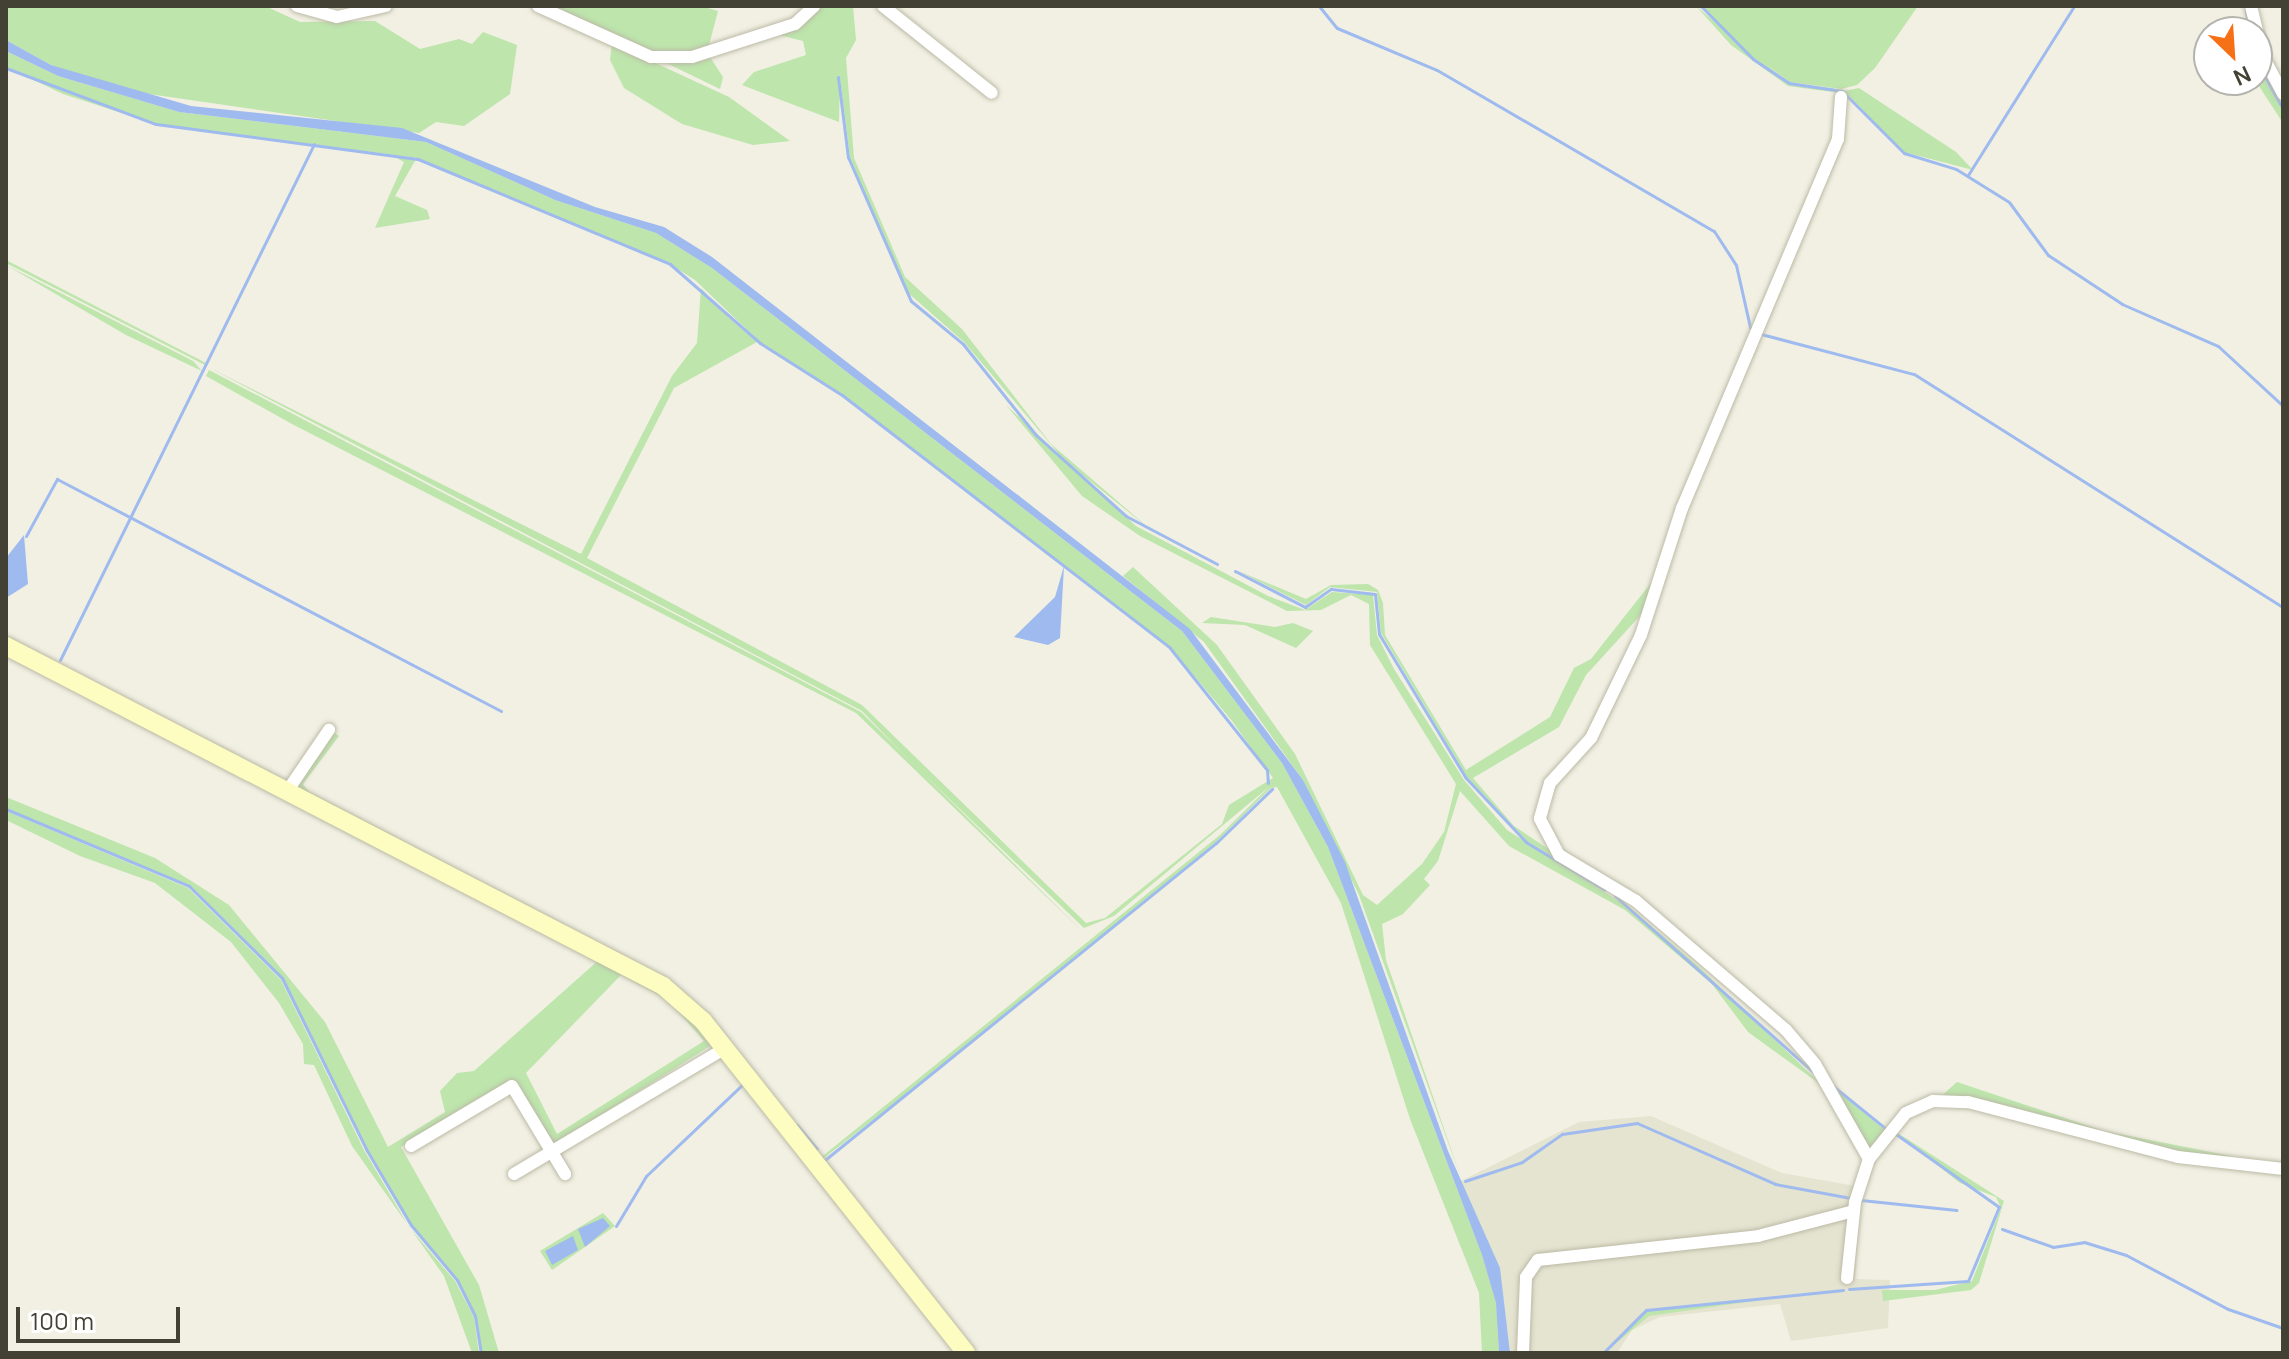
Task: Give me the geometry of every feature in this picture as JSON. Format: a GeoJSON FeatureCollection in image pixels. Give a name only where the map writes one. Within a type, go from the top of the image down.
{"type":"FeatureCollection","features":[{"type":"Feature","properties":{"kind":"street"},"geometry":{"type":"LineString","coordinates":[[297,6],[337,17],[386,6]]}},
{"type":"Feature","properties":{"kind":"street"},"geometry":{"type":"LineString","coordinates":[[538,6],[651,57],[692,57],[795,24],[814,6]]}},
{"type":"Feature","properties":{"kind":"street"},"geometry":{"type":"LineString","coordinates":[[883,6],[992,93]]}},
{"type":"Feature","properties":{"kind":"street"},"geometry":{"type":"LineString","coordinates":[[2251,6],[2283,94]]}},
{"type":"Feature","properties":{"kind":"street"},"geometry":{"type":"LineString","coordinates":[[1841,97],[1838,139],[1682,508],[1641,635],[1591,738],[1550,783],[1540,819],[1559,855],[1636,901],[1786,1030],[1815,1064],[1869,1159]]}},
{"type":"Feature","properties":{"kind":"street"},"geometry":{"type":"LineString","coordinates":[[6,646],[663,986],[724,1049],[966,1353]]}},
{"type":"Feature","properties":{"kind":"street"},"geometry":{"type":"LineString","coordinates":[[288,790],[329,730]]}},
{"type":"Feature","properties":{"kind":"street"},"geometry":{"type":"LineString","coordinates":[[514,1174],[724,1049]]}},
{"type":"Feature","properties":{"kind":"street"},"geometry":{"type":"LineString","coordinates":[[411,1146],[508,1085],[565,1174]]}},
{"type":"Feature","properties":{"kind":"street"},"geometry":{"type":"LineString","coordinates":[[1847,1278],[1854,1211],[1869,1159],[1906,1113],[1949,1100],[2118,1145],[2283,1169]]}},
{"type":"Feature","properties":{"kind":"street"},"geometry":{"type":"LineString","coordinates":[[1523,1353],[1526,1277],[1538,1260],[1758,1236],[1854,1211]]}},
{"type":"Feature","properties":{"kind":"shaded area"},"geometry":{"type":"Polygon","coordinates":[[[1651,1116],[1782,1173],[1861,1187],[1855,1279],[1890,1280],[1888,1328],[1791,1341],[1780,1304],[1660,1317],[1632,1330],[1617,1353],[1504,1353],[1459,1182],[1579,1122],[1651,1116]]]}},
{"type":"Feature","properties":{"kind":"green space"},"geometry":{"type":"Polygon","coordinates":[[[6,6],[265,6],[300,22],[375,21],[420,49],[459,39],[472,44],[483,32],[517,45],[510,94],[464,126],[436,122],[419,133],[135,92],[51,65],[6,40],[6,6]]]}},
{"type":"Feature","properties":{"kind":"green space"},"geometry":{"type":"Polygon","coordinates":[[[541,6],[701,6],[718,11],[708,49],[658,56],[541,6]]]}},
{"type":"Feature","properties":{"kind":"green space"},"geometry":{"type":"Polygon","coordinates":[[[821,6],[853,6],[856,40],[846,58],[854,158],[905,277],[962,329],[1051,444],[1151,530],[1065,461],[964,342],[906,291],[850,157],[840,78],[839,122],[742,85],[754,72],[806,55],[803,41],[771,33],[801,28],[821,6]]]}},
{"type":"Feature","properties":{"kind":"green space"},"geometry":{"type":"Polygon","coordinates":[[[1696,6],[1789,84],[1833,88],[1840,93],[1788,86],[1731,45],[1696,6]]]}},
{"type":"Feature","properties":{"kind":"green space"},"geometry":{"type":"Polygon","coordinates":[[[1703,6],[1918,6],[1875,68],[1857,85],[1841,89],[1790,82],[1745,50],[1703,6]]]}},
{"type":"Feature","properties":{"kind":"green space"},"geometry":{"type":"Polygon","coordinates":[[[612,43],[729,97],[790,141],[753,145],[682,124],[624,88],[610,60],[612,43]]]}},
{"type":"Feature","properties":{"kind":"green space"},"geometry":{"type":"Polygon","coordinates":[[[6,51],[58,76],[179,112],[426,142],[555,200],[656,233],[712,268],[1182,631],[1282,763],[1328,847],[1482,1255],[1496,1303],[1499,1353],[1482,1353],[1479,1293],[1410,1119],[1341,903],[1277,787],[1271,788],[1215,843],[958,1054],[824,1158],[975,1353],[969,1353],[819,1159],[1220,835],[1270,786],[1114,916],[1084,928],[862,711],[208,367],[581,554],[672,376],[697,343],[701,288],[757,342],[674,388],[587,558],[862,705],[1086,923],[1105,918],[1222,824],[1229,805],[1273,778],[1232,721],[1171,648],[842,395],[761,343],[695,280],[670,264],[418,158],[156,124],[63,94],[6,67],[6,51]]]}},
{"type":"Feature","properties":{"kind":"green space"},"geometry":{"type":"Polygon","coordinates":[[[708,54],[723,77],[720,89],[660,60],[708,54]]]}},
{"type":"Feature","properties":{"kind":"green space"},"geometry":{"type":"Polygon","coordinates":[[[1859,88],[1956,152],[1973,170],[1904,152],[1844,91],[1859,88]]]}},
{"type":"Feature","properties":{"kind":"green space"},"geometry":{"type":"Polygon","coordinates":[[[2273,94],[2283,111],[2283,123],[2265,96],[2273,94]]]}},
{"type":"Feature","properties":{"kind":"green space"},"geometry":{"type":"Polygon","coordinates":[[[395,157],[416,159],[395,196],[427,210],[430,219],[375,228],[404,162],[395,157]]]}},
{"type":"Feature","properties":{"kind":"green space"},"geometry":{"type":"Polygon","coordinates":[[[6,260],[206,363],[205,365],[6,263],[6,260]]]}},
{"type":"Feature","properties":{"kind":"green space"},"geometry":{"type":"Polygon","coordinates":[[[6,265],[193,361],[202,371],[126,335],[6,265]]]}},
{"type":"Feature","properties":{"kind":"green space"},"geometry":{"type":"Polygon","coordinates":[[[209,370],[861,712],[1087,936],[856,713],[292,424],[206,376],[209,370]]]}},
{"type":"Feature","properties":{"kind":"green space"},"geometry":{"type":"Polygon","coordinates":[[[1006,405],[1136,526],[1268,596],[1305,610],[1332,592],[1373,595],[1377,635],[1394,669],[1464,780],[1507,830],[1631,909],[1698,966],[1824,1087],[1748,1032],[1712,984],[1625,910],[1509,846],[1460,791],[1438,861],[1424,879],[1430,885],[1403,914],[1382,924],[1386,960],[1461,1178],[1359,895],[1303,780],[1204,642],[1123,576],[1133,567],[1217,645],[1295,754],[1363,895],[1377,905],[1422,864],[1444,832],[1456,784],[1370,645],[1369,604],[1351,595],[1321,610],[1287,611],[1140,536],[1082,496],[1006,405]]]}},
{"type":"Feature","properties":{"kind":"green space"},"geometry":{"type":"Polygon","coordinates":[[[1236,570],[1306,599],[1331,585],[1368,584],[1378,590],[1383,603],[1385,635],[1466,770],[1550,717],[1574,668],[1591,659],[1658,574],[1648,607],[1586,675],[1559,727],[1473,778],[1514,826],[1634,906],[1527,841],[1467,777],[1381,633],[1377,592],[1330,587],[1306,605],[1236,570]]]}},
{"type":"Feature","properties":{"kind":"green space"},"geometry":{"type":"Polygon","coordinates":[[[1211,617],[1275,627],[1293,623],[1313,631],[1296,648],[1245,625],[1202,623],[1211,617]]]}},
{"type":"Feature","properties":{"kind":"green space"},"geometry":{"type":"Polygon","coordinates":[[[332,731],[339,736],[303,784],[309,792],[650,969],[687,994],[755,1072],[702,1015],[299,793],[296,783],[332,731]]]}},
{"type":"Feature","properties":{"kind":"green space"},"geometry":{"type":"Polygon","coordinates":[[[6,797],[155,858],[229,905],[325,1022],[388,1147],[445,1112],[440,1091],[457,1073],[474,1071],[601,958],[654,986],[710,1037],[710,1046],[560,1141],[553,1143],[513,1080],[401,1147],[479,1285],[499,1353],[482,1353],[476,1316],[457,1280],[411,1225],[366,1149],[283,978],[190,886],[6,809],[6,797]],[[621,975],[526,1073],[557,1134],[704,1041],[668,1000],[621,975]]]}},
{"type":"Feature","properties":{"kind":"green space"},"geometry":{"type":"Polygon","coordinates":[[[6,811],[188,888],[281,980],[364,1150],[407,1224],[352,1146],[314,1065],[304,1064],[303,1044],[279,1003],[231,942],[155,883],[80,856],[6,820],[6,811]]]}},
{"type":"Feature","properties":{"kind":"green space"},"geometry":{"type":"Polygon","coordinates":[[[1957,1082],[2104,1131],[2231,1156],[2201,1160],[1938,1099],[1957,1082]]]}},
{"type":"Feature","properties":{"kind":"green space"},"geometry":{"type":"Polygon","coordinates":[[[1827,1083],[1886,1131],[1870,1148],[1856,1124],[1827,1083]]]}},
{"type":"Feature","properties":{"kind":"green space"},"geometry":{"type":"Polygon","coordinates":[[[1893,1130],[2004,1201],[1979,1283],[1971,1290],[1883,1301],[1882,1290],[1935,1290],[1972,1281],[2001,1208],[1996,1197],[1960,1183],[1893,1130]]]}},
{"type":"Feature","properties":{"kind":"green space"},"geometry":{"type":"Polygon","coordinates":[[[603,1213],[615,1226],[552,1270],[540,1251],[603,1213]]]}},
{"type":"Feature","properties":{"kind":"green space"},"geometry":{"type":"Polygon","coordinates":[[[411,1229],[455,1281],[474,1317],[479,1353],[472,1353],[444,1276],[411,1229]]]}},
{"type":"Feature","properties":{"kind":"green space"},"geometry":{"type":"Polygon","coordinates":[[[1788,1296],[1649,1316],[1604,1353],[1647,1311],[1788,1296]]]}},
{"type":"Feature","properties":{"kind":"water"},"geometry":{"type":"Polygon","coordinates":[[[6,40],[51,65],[191,106],[402,128],[595,207],[664,227],[712,257],[1190,629],[1303,780],[1345,862],[1448,1151],[1500,1268],[1510,1353],[1499,1353],[1496,1303],[1482,1255],[1328,847],[1282,763],[1182,631],[712,268],[656,233],[555,200],[426,142],[179,112],[58,76],[6,51],[6,40]]]}},
{"type":"Feature","properties":{"kind":"water"},"geometry":{"type":"Polygon","coordinates":[[[24,535],[28,584],[6,598],[6,558],[24,535]]]}},
{"type":"Feature","properties":{"kind":"water"},"geometry":{"type":"Polygon","coordinates":[[[1064,566],[1060,638],[1048,645],[1014,637],[1055,597],[1064,566]]]}},
{"type":"Feature","properties":{"kind":"water"},"geometry":{"type":"Polygon","coordinates":[[[603,1218],[610,1226],[585,1247],[578,1229],[603,1218]]]}},
{"type":"Feature","properties":{"kind":"water"},"geometry":{"type":"Polygon","coordinates":[[[573,1236],[578,1250],[552,1265],[545,1251],[573,1236]]]}},
{"type":"Feature","properties":{"kind":"waterway"},"geometry":{"type":"LineString","coordinates":[[1319,6],[1337,28],[1437,70],[1714,231],[1736,265],[1750,327]]}},
{"type":"Feature","properties":{"kind":"waterway"},"geometry":{"type":"LineString","coordinates":[[1701,6],[1753,59],[1789,83],[1842,91],[1904,153],[1956,169],[2009,202],[2048,255],[2122,304],[2218,346],[2283,406]]}},
{"type":"Feature","properties":{"kind":"waterway"},"geometry":{"type":"LineString","coordinates":[[1968,175],[2074,6]]}},
{"type":"Feature","properties":{"kind":"waterway"},"geometry":{"type":"LineString","coordinates":[[2246,8],[2247,16]]}},
{"type":"Feature","properties":{"kind":"waterway"},"geometry":{"type":"LineString","coordinates":[[6,68],[156,124],[418,159],[670,264],[760,343],[842,395],[1170,648],[1267,770],[1268,783]]}},
{"type":"Feature","properties":{"kind":"waterway"},"geometry":{"type":"LineString","coordinates":[[838,77],[848,157],[911,301],[963,344],[1036,435],[1126,516],[1217,564]]}},
{"type":"Feature","properties":{"kind":"waterway"},"geometry":{"type":"LineString","coordinates":[[2273,91],[2283,109]]}},
{"type":"Feature","properties":{"kind":"waterway"},"geometry":{"type":"LineString","coordinates":[[60,660],[314,144]]}},
{"type":"Feature","properties":{"kind":"waterway"},"geometry":{"type":"LineString","coordinates":[[1761,334],[1914,374],[2283,607]]}},
{"type":"Feature","properties":{"kind":"waterway"},"geometry":{"type":"LineString","coordinates":[[26,536],[57,479],[501,711]]}},
{"type":"Feature","properties":{"kind":"waterway"},"geometry":{"type":"LineString","coordinates":[[1235,571],[1305,607],[1331,589],[1375,594],[1379,634],[1466,778],[1526,842],[1605,890]]}},
{"type":"Feature","properties":{"kind":"waterway"},"geometry":{"type":"LineString","coordinates":[[826,1159],[1216,843],[1272,789]]}},
{"type":"Feature","properties":{"kind":"waterway"},"geometry":{"type":"LineString","coordinates":[[6,809],[189,886],[282,978],[366,1149],[411,1225],[457,1280],[475,1316],[481,1353]]}},
{"type":"Feature","properties":{"kind":"waterway"},"geometry":{"type":"LineString","coordinates":[[1615,896],[1812,1071]]}},
{"type":"Feature","properties":{"kind":"waterway"},"geometry":{"type":"LineString","coordinates":[[616,1226],[646,1176],[742,1085]]}},
{"type":"Feature","properties":{"kind":"waterway"},"geometry":{"type":"LineString","coordinates":[[1833,1086],[1885,1128]]}},
{"type":"Feature","properties":{"kind":"waterway"},"geometry":{"type":"LineString","coordinates":[[1465,1181],[1522,1162],[1562,1134],[1637,1123],[1775,1184],[1851,1198]]}},
{"type":"Feature","properties":{"kind":"waterway"},"geometry":{"type":"LineString","coordinates":[[797,1125],[817,1149]]}},
{"type":"Feature","properties":{"kind":"waterway"},"geometry":{"type":"LineString","coordinates":[[1849,1289],[1968,1281],[1999,1207],[1896,1134]]}},
{"type":"Feature","properties":{"kind":"waterway"},"geometry":{"type":"LineString","coordinates":[[1861,1200],[1956,1210]]}},
{"type":"Feature","properties":{"kind":"waterway"},"geometry":{"type":"LineString","coordinates":[[2002,1229],[2053,1247],[2084,1242],[2126,1255],[2228,1309],[2283,1328]]}},
{"type":"Feature","properties":{"kind":"waterway"},"geometry":{"type":"LineString","coordinates":[[1603,1353],[1646,1310],[1843,1290]]}}]}
